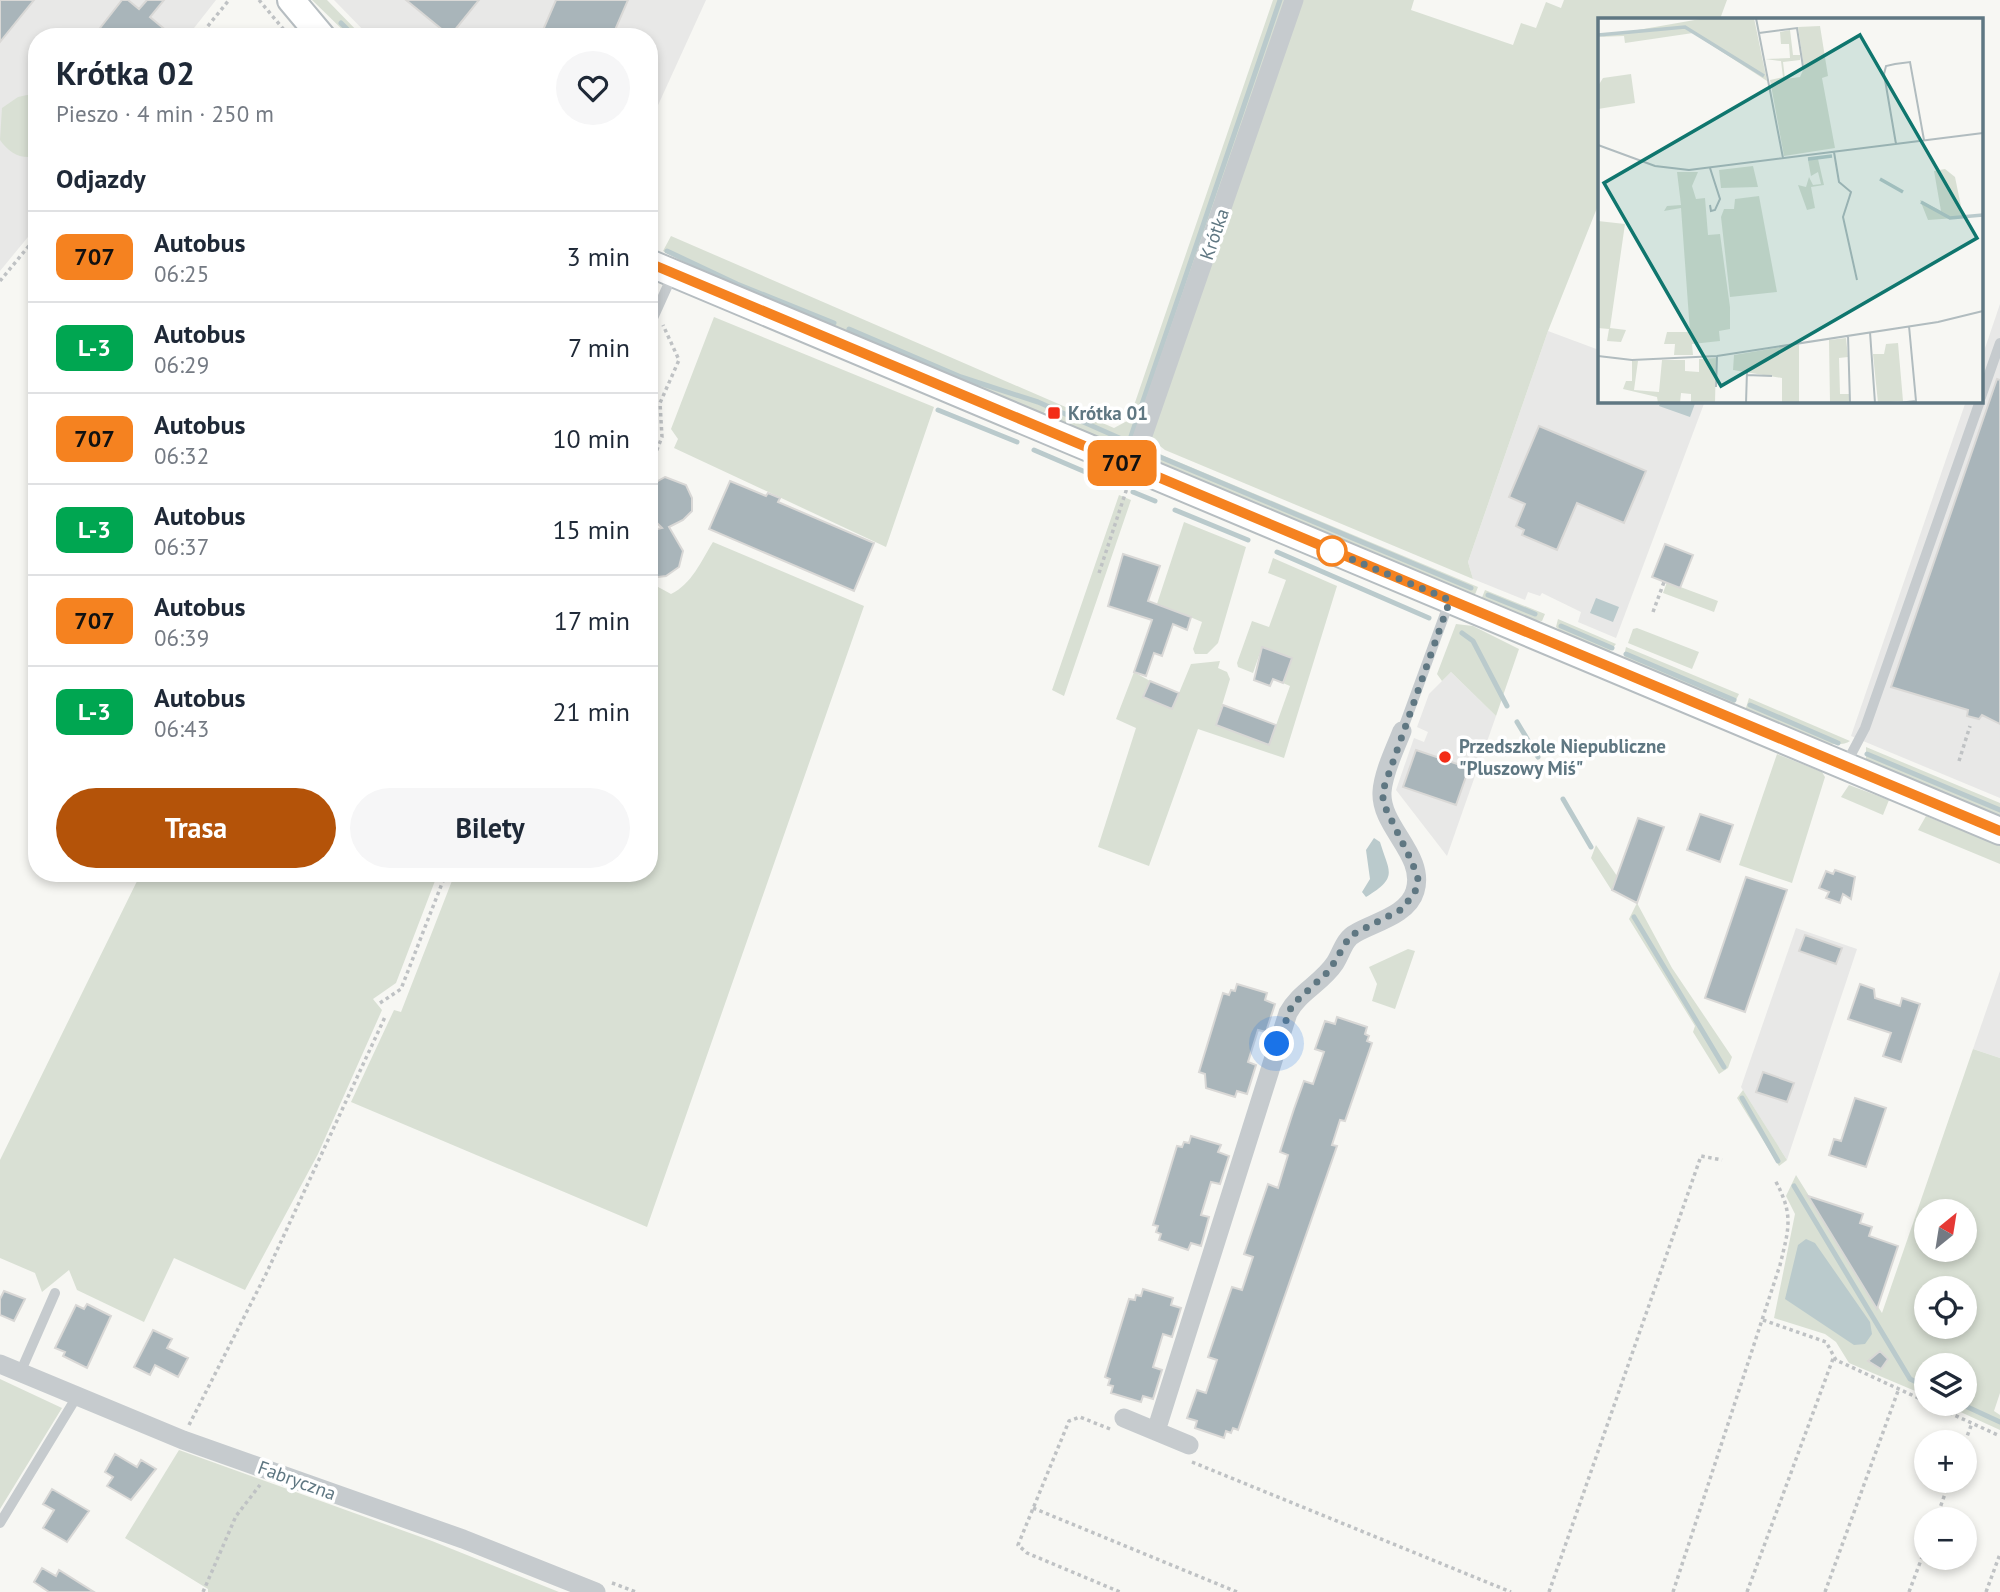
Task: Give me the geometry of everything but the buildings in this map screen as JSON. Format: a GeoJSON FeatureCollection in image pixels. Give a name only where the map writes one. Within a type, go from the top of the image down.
{"type":"FeatureCollection","features":[{"type":"Feature","properties":{"kind":"main road"},"geometry":{"type":"LineString","coordinates":[[291,0],[314,28]]}},
{"type":"Feature","properties":{"kind":"main road"},"geometry":{"type":"LineString","coordinates":[[661,268],[1131,473],[1450,600],[2000,831]]}},
{"type":"Feature","properties":{"kind":"street","name":"Krótka"},"geometry":{"type":"LineString","coordinates":[[1131,473],[1294,0]]}},
{"type":"Feature","properties":{"kind":"street"},"geometry":{"type":"LineString","coordinates":[[1156,1431],[1288,1013],[1298,998],[1329,971],[1350,936],[1402,909],[1415,892],[1418,879],[1385,807],[1382,793],[1402,731]]}},
{"type":"Feature","properties":{"kind":"street","name":"Fabryczna"},"geometry":{"type":"LineString","coordinates":[[0,1364],[76,1398],[183,1440],[463,1539],[596,1592]]}},
{"type":"Feature","properties":{"kind":"street"},"geometry":{"type":"LineString","coordinates":[[1121,1425],[1156,1431],[1186,1452]]}},
{"type":"Feature","properties":{"kind":"lane"},"geometry":{"type":"LineString","coordinates":[[658,302],[661,268]]}},
{"type":"Feature","properties":{"kind":"lane"},"geometry":{"type":"LineString","coordinates":[[1982,393],[2000,343]]}},
{"type":"Feature","properties":{"kind":"lane"},"geometry":{"type":"LineString","coordinates":[[1844,767],[1864,728],[1979,402]]}},
{"type":"Feature","properties":{"kind":"lane"},"geometry":{"type":"LineString","coordinates":[[1402,731],[1450,600]]}},
{"type":"Feature","properties":{"kind":"lane"},"geometry":{"type":"LineString","coordinates":[[19,1374],[55,1293]]}},
{"type":"Feature","properties":{"kind":"lane"},"geometry":{"type":"LineString","coordinates":[[0,1522],[76,1398]]}},
{"type":"Feature","properties":{"kind":"path"},"geometry":{"type":"LineString","coordinates":[[206,28],[229,0]]}},
{"type":"Feature","properties":{"kind":"path"},"geometry":{"type":"LineString","coordinates":[[259,0],[282,28]]}},
{"type":"Feature","properties":{"kind":"path"},"geometry":{"type":"LineString","coordinates":[[0,281],[28,247]]}},
{"type":"Feature","properties":{"kind":"path"},"geometry":{"type":"LineString","coordinates":[[658,316],[679,360],[660,403],[662,437],[658,447]]}},
{"type":"Feature","properties":{"kind":"path"},"geometry":{"type":"LineString","coordinates":[[1099,573],[1131,473]]}},
{"type":"Feature","properties":{"kind":"path"},"geometry":{"type":"LineString","coordinates":[[1653,612],[1664,582]]}},
{"type":"Feature","properties":{"kind":"path"},"geometry":{"type":"LineString","coordinates":[[1959,761],[1970,726]]}},
{"type":"Feature","properties":{"kind":"path"},"geometry":{"type":"LineString","coordinates":[[380,1003],[401,989],[443,882]]}},
{"type":"Feature","properties":{"kind":"path"},"geometry":{"type":"LineString","coordinates":[[188,1427],[266,1274],[385,1017]]}},
{"type":"Feature","properties":{"kind":"path"},"geometry":{"type":"LineString","coordinates":[[1549,1592],[1701,1156],[1723,1160]]}},
{"type":"Feature","properties":{"kind":"path"},"geometry":{"type":"LineString","coordinates":[[1673,1592],[1763,1320],[1790,1223],[1785,1199],[1775,1180]]}},
{"type":"Feature","properties":{"kind":"path"},"geometry":{"type":"LineString","coordinates":[[1763,1320],[1826,1342],[1834,1356],[1854,1371],[1882,1379],[1898,1391],[1914,1397]]}},
{"type":"Feature","properties":{"kind":"path"},"geometry":{"type":"LineString","coordinates":[[1747,1592],[1834,1356]]}},
{"type":"Feature","properties":{"kind":"path"},"geometry":{"type":"LineString","coordinates":[[1825,1592],[1898,1391]]}},
{"type":"Feature","properties":{"kind":"path"},"geometry":{"type":"LineString","coordinates":[[1957,1416],[2000,1436]]}},
{"type":"Feature","properties":{"kind":"path"},"geometry":{"type":"LineString","coordinates":[[1121,1425],[1080,1417],[1069,1422],[1018,1545],[1027,1553],[1121,1592]]}},
{"type":"Feature","properties":{"kind":"path"},"geometry":{"type":"LineString","coordinates":[[1969,1430],[1972,1423]]}},
{"type":"Feature","properties":{"kind":"path"},"geometry":{"type":"LineString","coordinates":[[1186,1452],[1511,1592]]}},
{"type":"Feature","properties":{"kind":"path"},"geometry":{"type":"LineString","coordinates":[[203,1592],[236,1516],[263,1481]]}},
{"type":"Feature","properties":{"kind":"path"},"geometry":{"type":"LineString","coordinates":[[1033,1508],[1237,1592]]}},
{"type":"Feature","properties":{"kind":"path"},"geometry":{"type":"LineString","coordinates":[[1986,1592],[2000,1554]]}},
{"type":"Feature","properties":{"kind":"path"},"geometry":{"type":"LineString","coordinates":[[1909,1592],[1917,1570]]}},
{"type":"Feature","properties":{"kind":"shaded area"},"geometry":{"type":"Polygon","coordinates":[[[0,0],[216,0],[194,28],[28,28],[28,237],[0,271],[0,0]]]}},
{"type":"Feature","properties":{"kind":"shaded area"},"geometry":{"type":"Polygon","coordinates":[[[312,0],[327,0],[354,28],[341,28],[312,0]]]}},
{"type":"Feature","properties":{"kind":"shaded area"},"geometry":{"type":"Polygon","coordinates":[[[334,0],[706,0],[658,105],[658,28],[361,28],[334,0]]]}},
{"type":"Feature","properties":{"kind":"shaded area"},"geometry":{"type":"Polygon","coordinates":[[[1273,0],[1287,0],[1128,449],[1060,422],[1064,411],[1048,405],[1043,415],[700,271],[663,251],[671,236],[1114,428],[1129,420],[1273,0]]]}},
{"type":"Feature","properties":{"kind":"shaded area"},"geometry":{"type":"Polygon","coordinates":[[[1301,0],[1414,0],[1411,10],[1513,45],[1521,23],[1536,28],[1546,2],[1561,8],[1564,0],[1727,0],[1720,18],[1598,18],[1598,206],[1548,331],[1468,562],[1473,579],[1165,450],[1151,439],[1301,0]]]}},
{"type":"Feature","properties":{"kind":"shaded area"},"geometry":{"type":"Polygon","coordinates":[[[28,95],[28,157],[7,149],[0,140],[2,108],[18,97],[28,95]]]}},
{"type":"Feature","properties":{"kind":"shaded area"},"geometry":{"type":"Polygon","coordinates":[[[2000,304],[2000,798],[1851,736],[1966,402],[1982,402],[1982,357],[2000,304]]]}},
{"type":"Feature","properties":{"kind":"shaded area"},"geometry":{"type":"Polygon","coordinates":[[[714,317],[934,407],[886,547],[674,448],[678,439],[671,429],[714,317]]]}},
{"type":"Feature","properties":{"kind":"shaded area"},"geometry":{"type":"Polygon","coordinates":[[[1548,331],[1598,350],[1598,402],[1705,402],[1616,638],[1578,622],[1581,612],[1542,593],[1540,596],[1528,592],[1525,600],[1473,579],[1468,562],[1548,331]]]}},
{"type":"Feature","properties":{"kind":"shaded area"},"geometry":{"type":"Polygon","coordinates":[[[1661,402],[1696,402],[1690,417],[1659,406],[1661,402]]]}},
{"type":"Feature","properties":{"kind":"shaded area"},"geometry":{"type":"Polygon","coordinates":[[[1148,446],[1162,455],[1478,587],[1474,597],[1149,460],[1146,456],[1148,446]]]}},
{"type":"Feature","properties":{"kind":"shaded area"},"geometry":{"type":"Polygon","coordinates":[[[1119,495],[1131,500],[1064,696],[1052,690],[1119,495]]]}},
{"type":"Feature","properties":{"kind":"shaded area"},"geometry":{"type":"Polygon","coordinates":[[[1184,522],[1246,547],[1218,643],[1207,654],[1195,654],[1193,649],[1202,622],[1171,609],[1149,628],[1184,522]]]}},
{"type":"Feature","properties":{"kind":"shaded area"},"geometry":{"type":"Polygon","coordinates":[[[713,542],[864,606],[647,1227],[351,1102],[394,1010],[401,1012],[452,882],[658,882],[658,587],[671,594],[685,584],[713,542]]]}},
{"type":"Feature","properties":{"kind":"shaded area"},"geometry":{"type":"Polygon","coordinates":[[[1273,558],[1337,586],[1284,758],[1198,729],[1149,866],[1098,847],[1136,728],[1116,719],[1134,672],[1150,681],[1144,697],[1179,693],[1191,664],[1220,661],[1218,668],[1227,672],[1230,679],[1216,725],[1269,745],[1290,686],[1283,683],[1292,658],[1262,647],[1253,673],[1238,667],[1237,663],[1252,621],[1269,627],[1286,580],[1268,573],[1273,558]]]}},
{"type":"Feature","properties":{"kind":"shaded area"},"geometry":{"type":"Polygon","coordinates":[[[1667,582],[1718,601],[1714,612],[1663,593],[1667,582]]]}},
{"type":"Feature","properties":{"kind":"shaded area"},"geometry":{"type":"Polygon","coordinates":[[[1485,590],[1545,614],[1542,621],[1530,620],[1481,600],[1485,590]]]}},
{"type":"Feature","properties":{"kind":"shaded area"},"geometry":{"type":"Polygon","coordinates":[[[1596,598],[1619,607],[1613,622],[1590,613],[1596,598]]]}},
{"type":"Feature","properties":{"kind":"shaded area"},"geometry":{"type":"Polygon","coordinates":[[[1558,619],[1616,644],[1610,651],[1589,646],[1556,627],[1558,619]]]}},
{"type":"Feature","properties":{"kind":"shaded area"},"geometry":{"type":"Polygon","coordinates":[[[1456,624],[1473,626],[1519,649],[1496,716],[1451,672],[1442,681],[1437,674],[1456,624]]]}},
{"type":"Feature","properties":{"kind":"shaded area"},"geometry":{"type":"Polygon","coordinates":[[[1637,628],[1699,652],[1692,669],[1628,643],[1633,629],[1637,628]]]}},
{"type":"Feature","properties":{"kind":"shaded area"},"geometry":{"type":"Polygon","coordinates":[[[1626,647],[1739,694],[1734,704],[1715,699],[1681,681],[1628,661],[1624,656],[1626,647]]]}},
{"type":"Feature","properties":{"kind":"shaded area","name":"Przedszkole Niepubliczne \"Pluszowy Miś\""},"geometry":{"type":"Polygon","coordinates":[[[1451,672],[1496,716],[1447,856],[1396,790],[1414,738],[1424,742],[1428,732],[1417,727],[1429,694],[1451,672]]]}},
{"type":"Feature","properties":{"kind":"shaded area"},"geometry":{"type":"Polygon","coordinates":[[[1749,698],[1850,741],[1841,744],[1829,743],[1782,728],[1745,711],[1749,698]]]}},
{"type":"Feature","properties":{"kind":"shaded area"},"geometry":{"type":"Polygon","coordinates":[[[1866,747],[2000,803],[2000,816],[1866,761],[1866,747]]]}},
{"type":"Feature","properties":{"kind":"shaded area"},"geometry":{"type":"Polygon","coordinates":[[[1777,754],[1822,772],[1825,777],[1792,883],[1739,865],[1777,754]]]}},
{"type":"Feature","properties":{"kind":"shaded area"},"geometry":{"type":"Polygon","coordinates":[[[1849,785],[1889,800],[1883,815],[1841,797],[1849,785]]]}},
{"type":"Feature","properties":{"kind":"shaded area"},"geometry":{"type":"Polygon","coordinates":[[[1926,816],[2000,846],[2000,864],[1918,830],[1926,816]]]}},
{"type":"Feature","properties":{"kind":"shaded area"},"geometry":{"type":"Polygon","coordinates":[[[1374,838],[1380,842],[1389,873],[1383,884],[1366,897],[1362,892],[1370,879],[1366,850],[1374,838]]]}},
{"type":"Feature","properties":{"kind":"shaded area"},"geometry":{"type":"Polygon","coordinates":[[[1596,845],[1617,876],[1612,891],[1591,858],[1596,845]]]}},
{"type":"Feature","properties":{"kind":"shaded area"},"geometry":{"type":"Polygon","coordinates":[[[137,882],[435,882],[396,983],[373,999],[382,1010],[318,1154],[245,1290],[174,1258],[144,1322],[77,1290],[69,1270],[42,1292],[35,1273],[0,1258],[0,1160],[137,882]]]}},
{"type":"Feature","properties":{"kind":"shaded area"},"geometry":{"type":"Polygon","coordinates":[[[1637,903],[1672,968],[1732,1057],[1728,1068],[1719,1074],[1693,1032],[1695,1026],[1629,919],[1637,903]]]}},
{"type":"Feature","properties":{"kind":"shaded area"},"geometry":{"type":"Polygon","coordinates":[[[1796,928],[1857,949],[1787,1160],[1741,1087],[1796,928]]]}},
{"type":"Feature","properties":{"kind":"shaded area"},"geometry":{"type":"Polygon","coordinates":[[[1408,949],[1415,951],[1395,1009],[1372,1001],[1377,984],[1369,967],[1408,949]]]}},
{"type":"Feature","properties":{"kind":"shaded area"},"geometry":{"type":"Polygon","coordinates":[[[2000,971],[2000,1058],[1973,1049],[2000,971]]]}},
{"type":"Feature","properties":{"kind":"shaded area"},"geometry":{"type":"Polygon","coordinates":[[[1973,1049],[2000,1058],[2000,1393],[1994,1411],[2000,1415],[2000,1430],[1969,1416],[1977,1416],[1977,1353],[1914,1353],[1914,1390],[1849,1363],[1836,1342],[1825,1334],[1774,1318],[1795,1214],[1786,1196],[1796,1175],[1882,1313],[1914,1220],[1914,1262],[1978,1262],[1978,1199],[1921,1199],[1973,1049]]]}},
{"type":"Feature","properties":{"kind":"shaded area"},"geometry":{"type":"Polygon","coordinates":[[[1743,1090],[1787,1160],[1779,1166],[1737,1098],[1743,1090]]]}},
{"type":"Feature","properties":{"kind":"shaded area"},"geometry":{"type":"Polygon","coordinates":[[[1806,1239],[1815,1243],[1870,1322],[1872,1334],[1865,1344],[1854,1345],[1785,1299],[1798,1245],[1806,1239]]]}},
{"type":"Feature","properties":{"kind":"shaded area"},"geometry":{"type":"Polygon","coordinates":[[[0,1379],[62,1408],[0,1509],[0,1379]]]}},
{"type":"Feature","properties":{"kind":"shaded area"},"geometry":{"type":"Polygon","coordinates":[[[179,1450],[432,1541],[559,1592],[208,1592],[208,1589],[125,1538],[179,1450]]]}},
{"type":"Feature","properties":{"kind":"waterway"},"geometry":{"type":"LineString","coordinates":[[849,329],[961,377],[1038,402],[1124,440],[1128,445],[1280,0]]}},
{"type":"Feature","properties":{"kind":"waterway"},"geometry":{"type":"LineString","coordinates":[[341,23],[346,28]]}},
{"type":"Feature","properties":{"kind":"waterway"},"geometry":{"type":"LineString","coordinates":[[667,251],[737,284],[834,323]]}},
{"type":"Feature","properties":{"kind":"waterway"},"geometry":{"type":"LineString","coordinates":[[938,410],[1017,442]]}},
{"type":"Feature","properties":{"kind":"waterway"},"geometry":{"type":"LineString","coordinates":[[1034,450],[1118,486]]}},
{"type":"Feature","properties":{"kind":"waterway"},"geometry":{"type":"LineString","coordinates":[[1153,454],[1471,588]]}},
{"type":"Feature","properties":{"kind":"waterway"},"geometry":{"type":"LineString","coordinates":[[1133,492],[1155,501]]}},
{"type":"Feature","properties":{"kind":"waterway"},"geometry":{"type":"LineString","coordinates":[[1175,510],[1248,540]]}},
{"type":"Feature","properties":{"kind":"waterway"},"geometry":{"type":"LineString","coordinates":[[1277,552],[1429,618]]}},
{"type":"Feature","properties":{"kind":"waterway"},"geometry":{"type":"LineString","coordinates":[[1488,595],[1535,614]]}},
{"type":"Feature","properties":{"kind":"waterway"},"geometry":{"type":"LineString","coordinates":[[1561,626],[1612,648]]}},
{"type":"Feature","properties":{"kind":"waterway"},"geometry":{"type":"LineString","coordinates":[[1462,633],[1473,641],[1507,706]]}},
{"type":"Feature","properties":{"kind":"waterway"},"geometry":{"type":"LineString","coordinates":[[1626,654],[1734,700]]}},
{"type":"Feature","properties":{"kind":"waterway"},"geometry":{"type":"LineString","coordinates":[[1750,705],[1838,743]]}},
{"type":"Feature","properties":{"kind":"waterway"},"geometry":{"type":"LineString","coordinates":[[1517,722],[1538,757]]}},
{"type":"Feature","properties":{"kind":"waterway"},"geometry":{"type":"LineString","coordinates":[[1867,754],[2000,810]]}},
{"type":"Feature","properties":{"kind":"waterway"},"geometry":{"type":"LineString","coordinates":[[1563,799],[1591,847]]}},
{"type":"Feature","properties":{"kind":"waterway"},"geometry":{"type":"LineString","coordinates":[[1634,917],[1724,1067]]}},
{"type":"Feature","properties":{"kind":"waterway"},"geometry":{"type":"LineString","coordinates":[[1742,1098],[1778,1161]]}},
{"type":"Feature","properties":{"kind":"waterway"},"geometry":{"type":"LineString","coordinates":[[1794,1186],[1910,1379],[1914,1381]]}},
{"type":"Feature","properties":{"kind":"waterway"},"geometry":{"type":"LineString","coordinates":[[1977,1411],[2000,1422]]}},
{"type":"Feature","properties":{"kind":"bus line","name":"707"},"geometry":{"type":"LineString","coordinates":[[658,267],[2000,831]]}},
{"type":"Feature","properties":{"kind":"place","name":"Krótka 01"},"geometry":{"type":"Point","coordinates":[1054,413]}},
{"type":"Feature","properties":{"kind":"place","name":"Przedszkole Niepubliczne \"Pluszowy Miś\""},"geometry":{"type":"Point","coordinates":[1445,757]}},
{"type":"Feature","properties":{"kind":"route"},"geometry":{"type":"LineString","coordinates":[[1277,1044],[1292,1005],[1324,977],[1350,936],[1402,909],[1415,892],[1418,879],[1385,807],[1382,793],[1450,600],[1332,551]]}}]}
